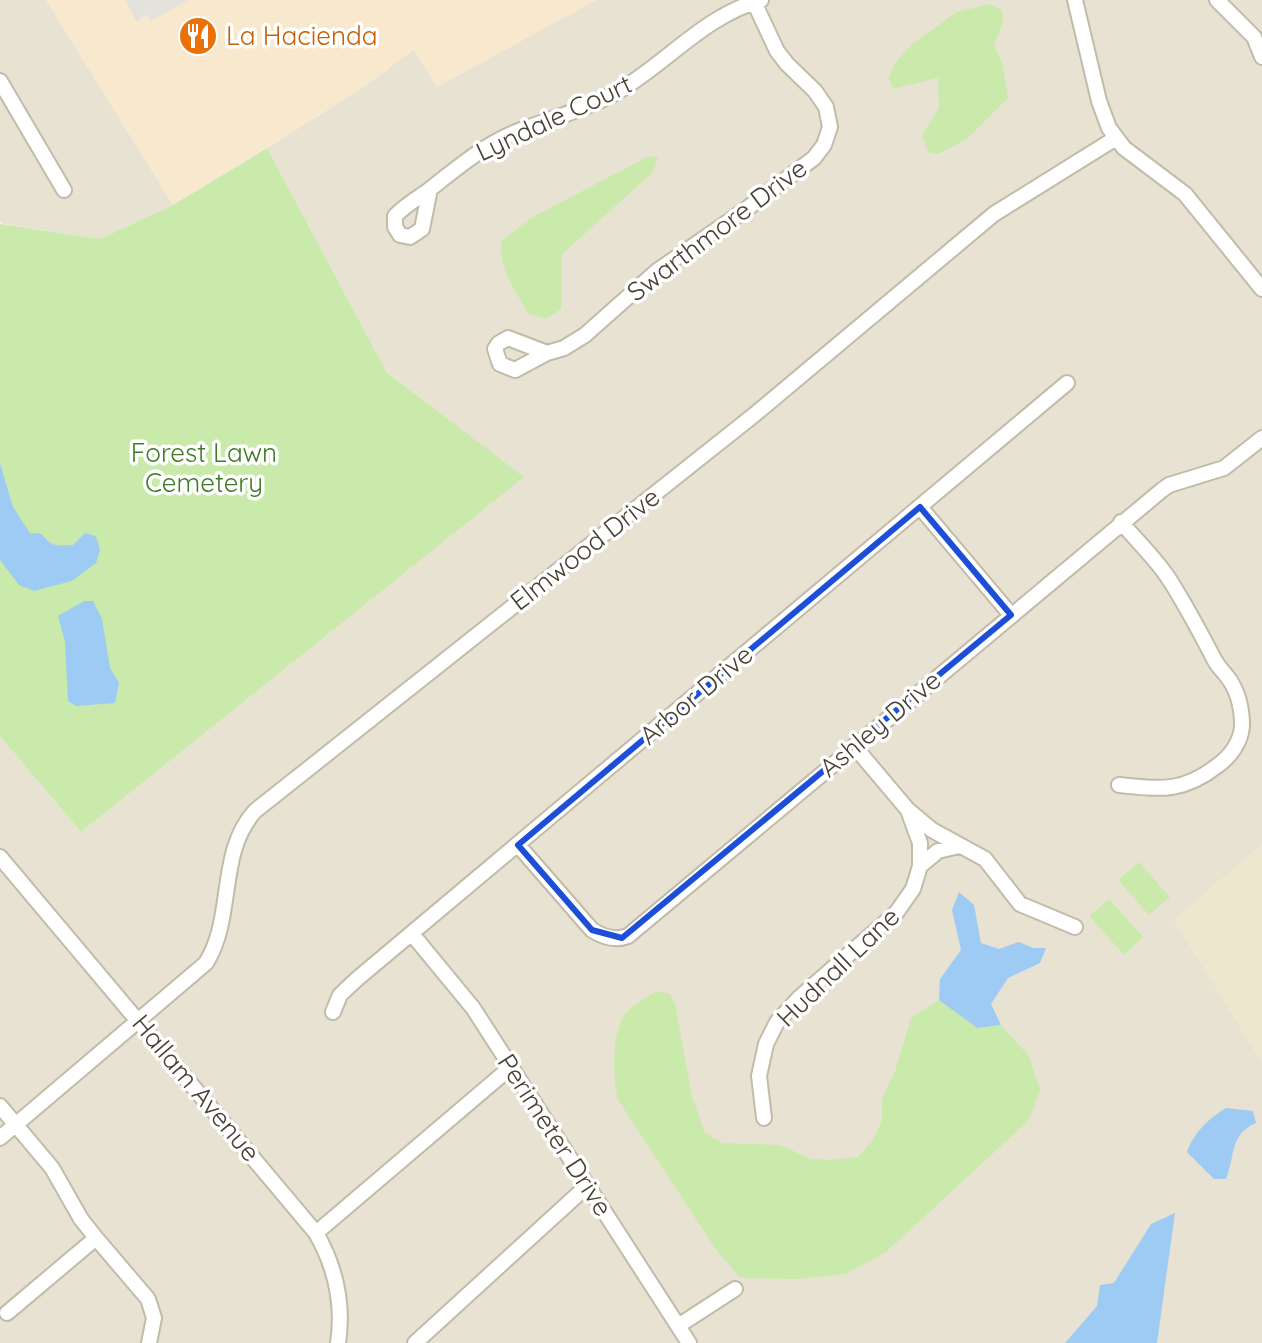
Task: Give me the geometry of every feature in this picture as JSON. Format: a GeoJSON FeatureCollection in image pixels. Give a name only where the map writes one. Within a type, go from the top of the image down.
{"type":"FeatureCollection","features":[{"type":"Feature","properties":{"kind":"street"},"geometry":{"type":"LineString","coordinates":[[1075,0],[1099,101],[1116,138],[1137,160],[1185,194],[1262,289]]}},
{"type":"Feature","properties":{"kind":"street"},"geometry":{"type":"LineString","coordinates":[[1217,0],[1254,37],[1262,57]]}},
{"type":"Feature","properties":{"kind":"street","name":"Lyndale Court"},"geometry":{"type":"LineString","coordinates":[[430,189],[462,163],[506,137],[570,115],[618,91],[643,76],[702,29],[758,1]]}},
{"type":"Feature","properties":{"kind":"street","name":"Swarthmore Drive"},"geometry":{"type":"LineString","coordinates":[[547,353],[564,348],[585,335],[657,271],[814,158],[824,145],[830,127],[826,107],[777,51],[758,1]]}},
{"type":"Feature","properties":{"kind":"street"},"geometry":{"type":"LineString","coordinates":[[0,81],[64,190]]}},
{"type":"Feature","properties":{"kind":"street","name":"Elmwood Drive"},"geometry":{"type":"LineString","coordinates":[[0,1138],[199,970],[214,951],[239,834],[255,811],[754,415],[994,214],[1116,138]]}},
{"type":"Feature","properties":{"kind":"street","name":"Arbor Drive"},"geometry":{"type":"LineString","coordinates":[[333,1012],[340,995],[1067,383]]}},
{"type":"Feature","properties":{"kind":"street","name":"Ashley Drive"},"geometry":{"type":"LineString","coordinates":[[518,845],[592,930],[607,938],[622,938],[1121,522],[1169,485],[1224,468],[1262,438]]}},
{"type":"Feature","properties":{"kind":"street"},"geometry":{"type":"LineString","coordinates":[[920,507],[1011,615]]}},
{"type":"Feature","properties":{"kind":"street"},"geometry":{"type":"LineString","coordinates":[[1119,785],[1164,789],[1185,785],[1210,772],[1229,755],[1239,739],[1242,722],[1237,696],[1229,679],[1216,663],[1168,578],[1121,522]]}},
{"type":"Feature","properties":{"kind":"street"},"geometry":{"type":"LineString","coordinates":[[854,746],[908,810],[932,830],[990,864],[1020,904],[1075,927]]}},
{"type":"Feature","properties":{"kind":"street"},"geometry":{"type":"LineString","coordinates":[[908,810],[920,843],[920,866]]}},
{"type":"Feature","properties":{"kind":"street"},"geometry":{"type":"LineString","coordinates":[[920,866],[938,851],[960,846]]}},
{"type":"Feature","properties":{"kind":"street","name":"Hallam Avenue"},"geometry":{"type":"LineString","coordinates":[[0,857],[316,1233],[333,1268],[340,1296],[338,1343]]}},
{"type":"Feature","properties":{"kind":"street","name":"Hudnall Lane"},"geometry":{"type":"LineString","coordinates":[[764,1118],[759,1076],[766,1044],[777,1022],[799,998],[896,913],[913,889],[920,866]]}},
{"type":"Feature","properties":{"kind":"street","name":"Perimeter Drive"},"geometry":{"type":"LineString","coordinates":[[412,934],[473,1008],[689,1343]]}},
{"type":"Feature","properties":{"kind":"street"},"geometry":{"type":"LineString","coordinates":[[316,1233],[511,1067]]}},
{"type":"Feature","properties":{"kind":"street"},"geometry":{"type":"LineString","coordinates":[[0,1106],[52,1168],[81,1219],[148,1299],[154,1318],[149,1343]]}},
{"type":"Feature","properties":{"kind":"street"},"geometry":{"type":"LineString","coordinates":[[415,1343],[587,1186]]}},
{"type":"Feature","properties":{"kind":"street"},"geometry":{"type":"LineString","coordinates":[[7,1313],[96,1238]]}},
{"type":"Feature","properties":{"kind":"street"},"geometry":{"type":"LineString","coordinates":[[678,1326],[735,1289]]}},
{"type":"Feature","properties":{"kind":"highlighted area"},"geometry":{"type":"Polygon","coordinates":[[[920,507],[1011,615],[622,938],[592,930],[518,845],[920,507]]]}},
{"type":"Feature","properties":{"kind":"shaded area"},"geometry":{"type":"Polygon","coordinates":[[[0,0],[46,0],[173,205],[100,239],[3,224],[0,220],[0,0]]]}},
{"type":"Feature","properties":{"kind":"shaded area"},"geometry":{"type":"Polygon","coordinates":[[[46,0],[596,0],[437,87],[413,49],[367,85],[173,205],[46,0]]]}},
{"type":"Feature","properties":{"kind":"shaded area"},"geometry":{"type":"Polygon","coordinates":[[[125,0],[188,0],[151,21],[146,14],[137,22],[125,0]]]}},
{"type":"Feature","properties":{"kind":"shaded area"},"geometry":{"type":"Polygon","coordinates":[[[596,0],[1262,0],[1262,844],[1174,920],[1262,1062],[1262,1343],[0,1343],[0,736],[81,832],[523,477],[387,373],[267,148],[367,85],[414,49],[437,87],[596,0]]]}},
{"type":"Feature","properties":{"kind":"shaded area"},"geometry":{"type":"Polygon","coordinates":[[[1262,844],[1262,1062],[1174,920],[1262,844]]]}},
{"type":"Feature","properties":{"kind":"green space"},"geometry":{"type":"Polygon","coordinates":[[[990,4],[1002,10],[1003,23],[994,45],[1002,62],[1008,98],[967,139],[939,154],[928,152],[922,135],[939,108],[938,78],[893,89],[889,78],[894,64],[912,44],[957,12],[990,4]]]}},
{"type":"Feature","properties":{"kind":"green space","name":"Forest Lawn Cemetery"},"geometry":{"type":"Polygon","coordinates":[[[267,148],[387,373],[524,477],[81,832],[0,736],[0,224],[100,239],[173,205],[267,148]]]}},
{"type":"Feature","properties":{"kind":"green space"},"geometry":{"type":"Polygon","coordinates":[[[649,156],[658,158],[653,172],[562,254],[561,309],[545,319],[529,314],[504,269],[502,240],[531,218],[649,156]]]}},
{"type":"Feature","properties":{"kind":"green space"},"geometry":{"type":"Polygon","coordinates":[[[1139,862],[1170,897],[1149,915],[1118,880],[1139,862]]]}},
{"type":"Feature","properties":{"kind":"green space"},"geometry":{"type":"Polygon","coordinates":[[[1109,899],[1143,937],[1124,955],[1089,916],[1109,899]]]}},
{"type":"Feature","properties":{"kind":"green space"},"geometry":{"type":"Polygon","coordinates":[[[655,992],[669,993],[675,1004],[692,1096],[705,1133],[723,1143],[780,1145],[811,1159],[858,1157],[873,1140],[882,1120],[882,1099],[895,1071],[911,1018],[939,1000],[977,1028],[1001,1025],[1029,1056],[1040,1090],[1029,1120],[886,1252],[846,1274],[797,1279],[740,1278],[715,1248],[618,1100],[614,1067],[618,1029],[628,1011],[655,992]]]}},
{"type":"Feature","properties":{"kind":"water"},"geometry":{"type":"Polygon","coordinates":[[[0,463],[13,507],[30,533],[42,534],[48,541],[59,545],[73,545],[85,533],[96,536],[100,550],[96,563],[72,581],[34,591],[19,585],[0,560],[0,463]]]}},
{"type":"Feature","properties":{"kind":"water"},"geometry":{"type":"Polygon","coordinates":[[[84,601],[93,601],[102,619],[110,668],[119,683],[115,703],[76,706],[68,701],[65,642],[58,616],[84,601]]]}},
{"type":"Feature","properties":{"kind":"water"},"geometry":{"type":"Polygon","coordinates":[[[959,892],[974,905],[981,943],[999,949],[1019,942],[1033,948],[1046,948],[1040,963],[1008,978],[991,1004],[1001,1025],[977,1028],[939,1000],[940,979],[961,950],[952,910],[959,892]]]}},
{"type":"Feature","properties":{"kind":"water"},"geometry":{"type":"Polygon","coordinates":[[[1226,1108],[1253,1111],[1256,1123],[1237,1139],[1226,1179],[1214,1179],[1187,1152],[1202,1127],[1226,1108]]]}},
{"type":"Feature","properties":{"kind":"water"},"geometry":{"type":"Polygon","coordinates":[[[1175,1213],[1157,1343],[1065,1343],[1097,1306],[1100,1285],[1114,1283],[1151,1224],[1175,1213]]]}},
{"type":"Feature","properties":{"kind":"place","name":"La Hacienda"},"geometry":{"type":"Point","coordinates":[198,36]}}]}
